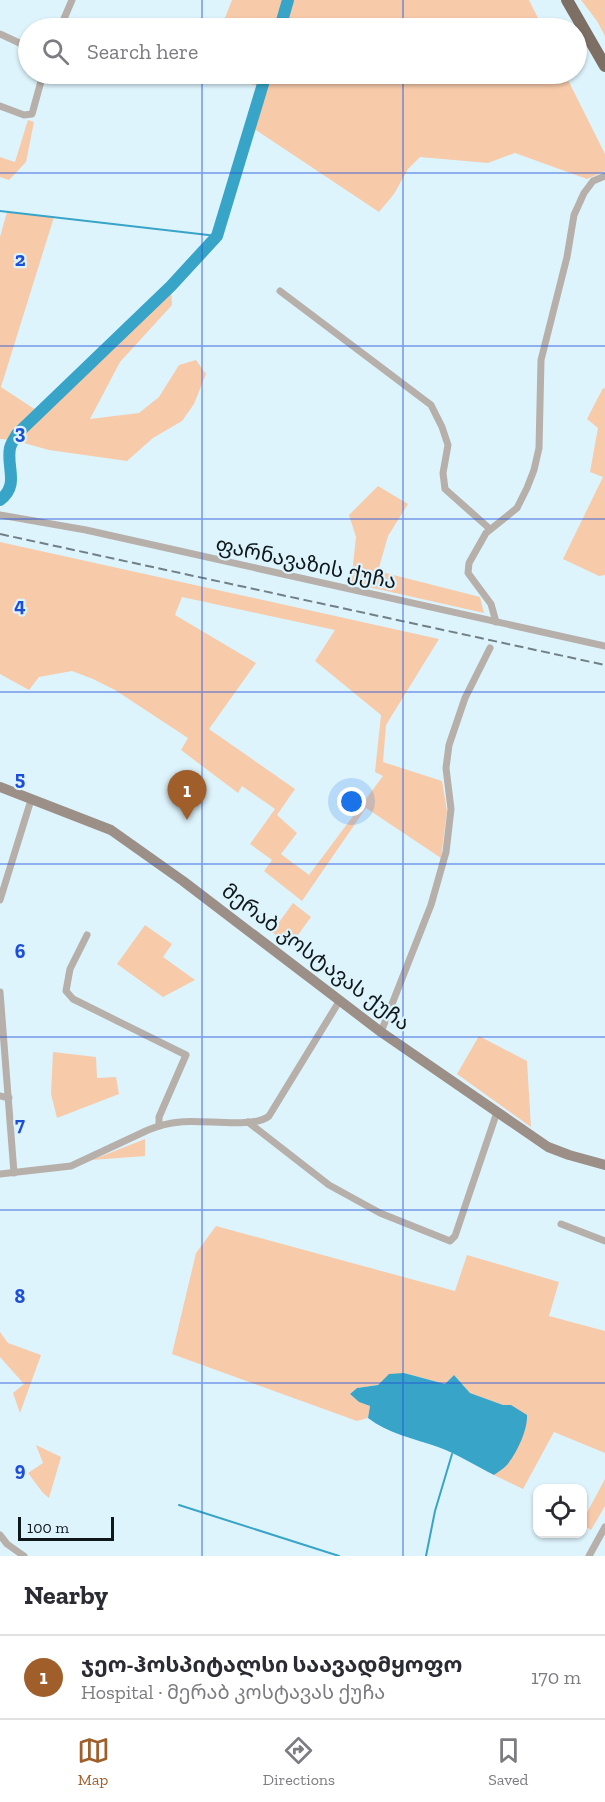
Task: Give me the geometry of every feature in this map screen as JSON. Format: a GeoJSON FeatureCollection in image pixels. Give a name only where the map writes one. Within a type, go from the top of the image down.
{"type":"FeatureCollection","features":[{"type":"Feature","properties":{"kind":"highway"},"geometry":{"type":"LineString","coordinates":[[567,0],[577,18]]}},
{"type":"Feature","properties":{"kind":"highway"},"geometry":{"type":"LineString","coordinates":[[587,35],[605,66]]}},
{"type":"Feature","properties":{"kind":"main road","name":"მერაბ კოსტავას ქუჩა"},"geometry":{"type":"LineString","coordinates":[[0,787],[111,830],[183,881],[381,1032],[548,1147],[605,1165]]}},
{"type":"Feature","properties":{"kind":"street"},"geometry":{"type":"LineString","coordinates":[[64,18],[72,0]]}},
{"type":"Feature","properties":{"kind":"street"},"geometry":{"type":"LineString","coordinates":[[0,34],[18,42]]}},
{"type":"Feature","properties":{"kind":"street"},"geometry":{"type":"LineString","coordinates":[[0,106],[24,116],[32,114],[41,84]]}},
{"type":"Feature","properties":{"kind":"street"},"geometry":{"type":"LineString","coordinates":[[496,622],[491,604],[468,573],[469,563],[486,533],[517,508],[534,470],[539,448],[541,360],[567,257],[574,215],[592,181],[605,176]]}},
{"type":"Feature","properties":{"kind":"street"},"geometry":{"type":"LineString","coordinates":[[280,291],[431,405],[448,445],[443,473],[445,489],[490,530]]}},
{"type":"Feature","properties":{"kind":"street","name":"ფარნავაზის ქუჩა"},"geometry":{"type":"LineString","coordinates":[[0,515],[86,530],[605,646]]}},
{"type":"Feature","properties":{"kind":"street"},"geometry":{"type":"LineString","coordinates":[[381,1032],[431,905],[443,863],[451,809],[446,768],[449,745],[465,698],[490,648]]}},
{"type":"Feature","properties":{"kind":"street"},"geometry":{"type":"LineString","coordinates":[[0,900],[31,800]]}},
{"type":"Feature","properties":{"kind":"street"},"geometry":{"type":"LineString","coordinates":[[87,935],[70,969],[66,991],[72,999],[186,1055],[159,1117],[159,1126]]}},
{"type":"Feature","properties":{"kind":"street"},"geometry":{"type":"LineString","coordinates":[[0,992],[14,1173]]}},
{"type":"Feature","properties":{"kind":"street"},"geometry":{"type":"LineString","coordinates":[[0,1174],[71,1166],[159,1126],[181,1122],[264,1120],[269,1116],[340,1000]]}},
{"type":"Feature","properties":{"kind":"street"},"geometry":{"type":"LineString","coordinates":[[0,1096],[9,1098]]}},
{"type":"Feature","properties":{"kind":"street"},"geometry":{"type":"LineString","coordinates":[[248,1122],[329,1185],[380,1213],[450,1241],[455,1236],[497,1112]]}},
{"type":"Feature","properties":{"kind":"street"},"geometry":{"type":"LineString","coordinates":[[561,1224],[605,1241]]}},
{"type":"Feature","properties":{"kind":"street"},"geometry":{"type":"LineString","coordinates":[[589,1556],[605,1527]]}},
{"type":"Feature","properties":{"kind":"street"},"geometry":{"type":"LineString","coordinates":[[0,1535],[7,1544],[24,1556]]}},
{"type":"Feature","properties":{"kind":"shaded area"},"geometry":{"type":"Polygon","coordinates":[[[232,0],[529,0],[538,18],[225,18],[232,0]]]}},
{"type":"Feature","properties":{"kind":"shaded area"},"geometry":{"type":"Polygon","coordinates":[[[581,0],[605,0],[605,36],[597,21],[581,0]]]}},
{"type":"Feature","properties":{"kind":"shaded area"},"geometry":{"type":"Polygon","coordinates":[[[250,84],[570,84],[605,154],[605,171],[587,179],[515,153],[488,163],[420,157],[408,169],[394,194],[379,212],[250,126],[262,87],[250,84]]]}},
{"type":"Feature","properties":{"kind":"shaded area"},"geometry":{"type":"Polygon","coordinates":[[[28,120],[34,122],[26,162],[9,180],[0,177],[0,157],[15,162],[28,120]]]}},
{"type":"Feature","properties":{"kind":"shaded area"},"geometry":{"type":"Polygon","coordinates":[[[7,212],[54,217],[1,387],[39,412],[171,286],[172,305],[120,362],[90,419],[139,413],[159,397],[179,365],[196,360],[206,374],[194,404],[182,421],[153,438],[127,461],[49,450],[13,440],[0,439],[0,237],[7,212]]]}},
{"type":"Feature","properties":{"kind":"shaded area"},"geometry":{"type":"Polygon","coordinates":[[[603,388],[605,389],[605,575],[599,576],[563,559],[603,477],[590,472],[598,428],[587,419],[603,388]]]}},
{"type":"Feature","properties":{"kind":"shaded area"},"geometry":{"type":"Polygon","coordinates":[[[378,486],[408,504],[388,536],[378,571],[480,597],[484,613],[351,583],[356,537],[349,515],[378,486]]]}},
{"type":"Feature","properties":{"kind":"shaded area"},"geometry":{"type":"Polygon","coordinates":[[[0,542],[439,639],[386,725],[383,762],[442,781],[447,811],[441,858],[366,808],[302,901],[264,871],[272,860],[250,844],[275,809],[242,786],[238,793],[181,750],[188,738],[115,690],[72,671],[39,677],[29,690],[0,674],[0,542]],[[182,597],[175,615],[256,663],[209,729],[295,789],[277,815],[297,833],[281,854],[309,875],[383,776],[375,772],[381,715],[315,661],[335,630],[182,597]]]}},
{"type":"Feature","properties":{"kind":"shaded area"},"geometry":{"type":"Polygon","coordinates":[[[293,903],[311,917],[290,946],[272,932],[293,903]]]}},
{"type":"Feature","properties":{"kind":"shaded area"},"geometry":{"type":"Polygon","coordinates":[[[145,925],[172,944],[163,957],[195,980],[163,997],[117,964],[145,925]]]}},
{"type":"Feature","properties":{"kind":"shaded area"},"geometry":{"type":"Polygon","coordinates":[[[479,1036],[527,1061],[531,1127],[457,1074],[479,1036]]]}},
{"type":"Feature","properties":{"kind":"shaded area"},"geometry":{"type":"Polygon","coordinates":[[[53,1052],[96,1057],[97,1078],[116,1077],[119,1094],[57,1118],[51,1094],[53,1052]]]}},
{"type":"Feature","properties":{"kind":"shaded area"},"geometry":{"type":"Polygon","coordinates":[[[145,1139],[145,1156],[92,1160],[145,1139]]]}},
{"type":"Feature","properties":{"kind":"shaded area"},"geometry":{"type":"Polygon","coordinates":[[[216,1226],[455,1291],[467,1255],[559,1282],[549,1316],[605,1331],[605,1453],[554,1432],[523,1489],[494,1475],[506,1466],[520,1412],[511,1405],[503,1405],[470,1393],[454,1375],[445,1384],[404,1373],[378,1385],[357,1388],[350,1394],[359,1402],[370,1406],[368,1418],[357,1421],[172,1354],[196,1253],[216,1226]]]}},
{"type":"Feature","properties":{"kind":"shaded area"},"geometry":{"type":"Polygon","coordinates":[[[0,1332],[8,1343],[41,1355],[20,1413],[13,1393],[24,1384],[0,1357],[0,1332]]]}},
{"type":"Feature","properties":{"kind":"shaded area"},"geometry":{"type":"Polygon","coordinates":[[[36,1445],[61,1457],[49,1498],[28,1473],[43,1463],[36,1445]]]}},
{"type":"Feature","properties":{"kind":"shaded area"},"geometry":{"type":"Polygon","coordinates":[[[605,1479],[605,1506],[591,1530],[587,1528],[587,1513],[605,1479]]]}},
{"type":"Feature","properties":{"kind":"water"},"geometry":{"type":"Polygon","coordinates":[[[404,1373],[445,1384],[454,1375],[470,1393],[503,1405],[511,1405],[527,1415],[526,1428],[521,1442],[506,1466],[494,1475],[445,1450],[384,1428],[368,1418],[370,1406],[359,1402],[350,1394],[357,1388],[378,1385],[389,1374],[404,1373]]]}},
{"type":"Feature","properties":{"kind":"waterway"},"geometry":{"type":"LineString","coordinates":[[283,18],[288,0]]}},
{"type":"Feature","properties":{"kind":"waterway"},"geometry":{"type":"LineString","coordinates":[[0,500],[6,494],[11,482],[9,455],[12,442],[17,434],[171,286],[217,236],[263,84]]}},
{"type":"Feature","properties":{"kind":"waterway"},"geometry":{"type":"LineString","coordinates":[[0,211],[217,236]]}},
{"type":"Feature","properties":{"kind":"waterway"},"geometry":{"type":"LineString","coordinates":[[426,1556],[435,1511],[452,1454]]}},
{"type":"Feature","properties":{"kind":"waterway"},"geometry":{"type":"LineString","coordinates":[[179,1505],[339,1556]]}},
{"type":"Feature","properties":{"kind":"railway"},"geometry":{"type":"LineString","coordinates":[[0,534],[605,665]]}},
{"type":"Feature","properties":{"kind":"place","name":"ჯეო-ჰოსპიტალსი საავადმყოფო"},"geometry":{"type":"Point","coordinates":[187,820]}}]}
